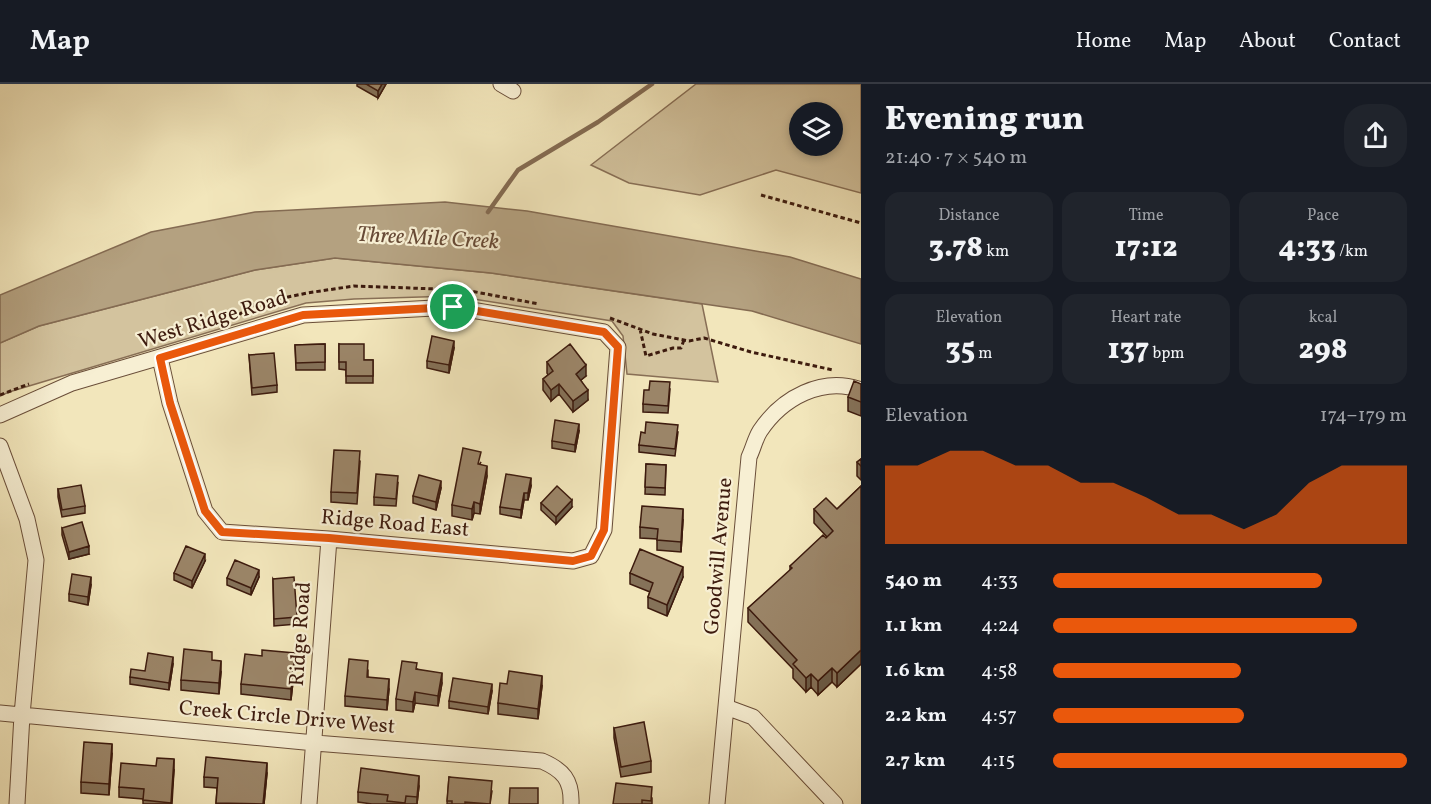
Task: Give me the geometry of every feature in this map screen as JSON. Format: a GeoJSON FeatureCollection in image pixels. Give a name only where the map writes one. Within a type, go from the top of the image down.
{"type":"FeatureCollection","features":[{"type":"Feature","properties":{"kind":"street","name":"West Ridge Road"},"geometry":{"type":"LineString","coordinates":[[0,415],[72,383],[303,315],[453,307],[604,332],[618,347],[604,530],[591,556]]}},
{"type":"Feature","properties":{"kind":"street","name":"Ridge Road East"},"geometry":{"type":"LineString","coordinates":[[160,358],[170,403],[205,511],[222,532],[329,538],[573,561],[591,556]]}},
{"type":"Feature","properties":{"kind":"street","name":"Goodwill Avenue"},"geometry":{"type":"LineString","coordinates":[[717,804],[749,457],[760,432],[772,416],[791,400],[805,392],[831,385],[842,385],[861,390]]}},
{"type":"Feature","properties":{"kind":"street"},"geometry":{"type":"LineString","coordinates":[[0,446],[27,519],[36,560],[22,715],[17,804]]}},
{"type":"Feature","properties":{"kind":"street","name":"Ridge Road"},"geometry":{"type":"LineString","coordinates":[[309,804],[329,538]]}},
{"type":"Feature","properties":{"kind":"street"},"geometry":{"type":"LineString","coordinates":[[726,707],[753,717],[835,804]]}},
{"type":"Feature","properties":{"kind":"street","name":"Creek Circle Drive West"},"geometry":{"type":"LineString","coordinates":[[0,713],[315,743],[542,761],[558,768],[566,777],[570,788],[571,804]]}},
{"type":"Feature","properties":{"kind":"path"},"geometry":{"type":"LineString","coordinates":[[761,195],[861,223]]}},
{"type":"Feature","properties":{"kind":"path"},"geometry":{"type":"LineString","coordinates":[[640,329],[646,356],[681,348],[684,340]]}},
{"type":"Feature","properties":{"kind":"path"},"geometry":{"type":"LineString","coordinates":[[717,343],[842,371]]}},
{"type":"Feature","properties":{"kind":"shaded area"},"geometry":{"type":"Polygon","coordinates":[[[696,84],[861,84],[861,193],[776,170],[700,195],[629,183],[591,165],[696,84]]]}},
{"type":"Feature","properties":{"kind":"shaded area"},"geometry":{"type":"Polygon","coordinates":[[[335,258],[491,273],[702,304],[718,382],[627,374],[623,336],[612,321],[454,296],[306,303],[0,396],[0,343],[39,326],[255,270],[335,258]]]}},
{"type":"Feature","properties":{"kind":"water","name":"Three Mile Creek"},"geometry":{"type":"Polygon","coordinates":[[[445,202],[527,211],[790,257],[861,279],[861,344],[752,311],[491,273],[335,258],[255,270],[39,326],[0,343],[0,295],[151,232],[255,212],[445,202]]]}},
{"type":"Feature","properties":{"kind":"building"},"geometry":{"type":"Polygon","coordinates":[[[366,84],[382,84],[378,91],[366,84]]]}},
{"type":"Feature","properties":{"kind":"building"},"geometry":{"type":"Polygon","coordinates":[[[432,336],[454,341],[449,365],[427,361],[432,336]]]}},
{"type":"Feature","properties":{"kind":"building"},"geometry":{"type":"Polygon","coordinates":[[[325,344],[325,362],[296,363],[295,345],[325,344]]]}},
{"type":"Feature","properties":{"kind":"building"},"geometry":{"type":"Polygon","coordinates":[[[339,344],[364,344],[364,360],[373,360],[373,376],[346,376],[346,362],[339,362],[339,344]]]}},
{"type":"Feature","properties":{"kind":"building"},"geometry":{"type":"Polygon","coordinates":[[[570,344],[586,365],[576,374],[588,390],[573,401],[559,384],[551,390],[543,379],[553,371],[547,362],[570,344]]]}},
{"type":"Feature","properties":{"kind":"building"},"geometry":{"type":"Polygon","coordinates":[[[274,353],[277,385],[252,388],[249,355],[274,353]]]}},
{"type":"Feature","properties":{"kind":"building"},"geometry":{"type":"Polygon","coordinates":[[[650,381],[670,382],[668,406],[643,404],[644,390],[649,390],[650,381]]]}},
{"type":"Feature","properties":{"kind":"building"},"geometry":{"type":"Polygon","coordinates":[[[854,381],[861,384],[861,402],[848,397],[854,381]]]}},
{"type":"Feature","properties":{"kind":"building"},"geometry":{"type":"Polygon","coordinates":[[[555,420],[579,424],[575,445],[552,441],[555,420]]]}},
{"type":"Feature","properties":{"kind":"building"},"geometry":{"type":"Polygon","coordinates":[[[646,422],[678,425],[675,449],[639,445],[641,432],[645,433],[646,422]]]}},
{"type":"Feature","properties":{"kind":"building"},"geometry":{"type":"Polygon","coordinates":[[[463,448],[481,452],[478,464],[487,466],[480,504],[474,502],[472,509],[452,505],[463,448]]]}},
{"type":"Feature","properties":{"kind":"building"},"geometry":{"type":"Polygon","coordinates":[[[334,450],[360,451],[357,493],[331,492],[334,450]]]}},
{"type":"Feature","properties":{"kind":"building"},"geometry":{"type":"Polygon","coordinates":[[[646,464],[666,465],[665,488],[645,487],[646,464]]]}},
{"type":"Feature","properties":{"kind":"building"},"geometry":{"type":"Polygon","coordinates":[[[376,474],[398,476],[396,499],[374,497],[376,474]]]}},
{"type":"Feature","properties":{"kind":"building"},"geometry":{"type":"Polygon","coordinates":[[[506,474],[531,478],[528,493],[524,493],[521,510],[500,507],[506,474]]]}},
{"type":"Feature","properties":{"kind":"building"},"geometry":{"type":"Polygon","coordinates":[[[419,475],[441,481],[436,502],[413,496],[419,475]]]}},
{"type":"Feature","properties":{"kind":"building"},"geometry":{"type":"Polygon","coordinates":[[[81,485],[85,506],[62,510],[58,489],[81,485]]]}},
{"type":"Feature","properties":{"kind":"building"},"geometry":{"type":"Polygon","coordinates":[[[557,486],[572,500],[556,517],[541,503],[557,486]]]}},
{"type":"Feature","properties":{"kind":"building"},"geometry":{"type":"Polygon","coordinates":[[[861,486],[861,650],[837,673],[832,668],[818,681],[811,674],[806,678],[793,664],[797,660],[748,608],[792,568],[790,566],[823,535],[826,538],[833,531],[814,509],[826,498],[837,509],[861,486]]]}},
{"type":"Feature","properties":{"kind":"building"},"geometry":{"type":"Polygon","coordinates":[[[642,506],[683,509],[681,542],[657,540],[658,529],[640,527],[642,506]]]}},
{"type":"Feature","properties":{"kind":"building"},"geometry":{"type":"Polygon","coordinates":[[[82,522],[89,546],[69,552],[62,528],[82,522]]]}},
{"type":"Feature","properties":{"kind":"building"},"geometry":{"type":"Polygon","coordinates":[[[186,546],[205,554],[192,581],[174,573],[186,546]]]}},
{"type":"Feature","properties":{"kind":"building"},"geometry":{"type":"Polygon","coordinates":[[[640,549],[683,567],[667,605],[648,597],[653,583],[630,573],[640,549]]]}},
{"type":"Feature","properties":{"kind":"building"},"geometry":{"type":"Polygon","coordinates":[[[235,560],[259,570],[251,588],[227,578],[235,560]]]}},
{"type":"Feature","properties":{"kind":"building"},"geometry":{"type":"Polygon","coordinates":[[[72,574],[91,577],[88,597],[69,594],[72,574]]]}},
{"type":"Feature","properties":{"kind":"building"},"geometry":{"type":"Polygon","coordinates":[[[294,577],[297,617],[274,619],[273,579],[294,577]]]}},
{"type":"Feature","properties":{"kind":"building"},"geometry":{"type":"Polygon","coordinates":[[[184,649],[212,652],[212,660],[221,661],[219,683],[181,680],[184,649]]]}},
{"type":"Feature","properties":{"kind":"building"},"geometry":{"type":"Polygon","coordinates":[[[262,650],[295,653],[291,689],[241,684],[245,654],[262,656],[262,650]]]}},
{"type":"Feature","properties":{"kind":"building"},"geometry":{"type":"Polygon","coordinates":[[[148,653],[173,657],[169,683],[130,677],[131,669],[145,671],[148,653]]]}},
{"type":"Feature","properties":{"kind":"building"},"geometry":{"type":"Polygon","coordinates":[[[349,659],[368,661],[367,677],[389,679],[387,700],[345,696],[349,659]]]}},
{"type":"Feature","properties":{"kind":"building"},"geometry":{"type":"Polygon","coordinates":[[[402,661],[417,663],[416,669],[442,673],[438,696],[415,692],[413,702],[396,699],[402,661]]]}},
{"type":"Feature","properties":{"kind":"building"},"geometry":{"type":"Polygon","coordinates":[[[509,671],[542,676],[538,709],[498,703],[500,683],[507,684],[509,671]]]}},
{"type":"Feature","properties":{"kind":"building"},"geometry":{"type":"Polygon","coordinates":[[[453,678],[492,684],[488,707],[449,701],[453,678]]]}},
{"type":"Feature","properties":{"kind":"building"},"geometry":{"type":"Polygon","coordinates":[[[644,722],[651,761],[621,767],[614,728],[644,722]]]}},
{"type":"Feature","properties":{"kind":"building"},"geometry":{"type":"Polygon","coordinates":[[[84,742],[112,744],[109,784],[81,782],[84,742]]]}},
{"type":"Feature","properties":{"kind":"building"},"geometry":{"type":"Polygon","coordinates":[[[206,757],[267,763],[263,804],[216,803],[218,778],[204,777],[206,757]]]}},
{"type":"Feature","properties":{"kind":"building"},"geometry":{"type":"Polygon","coordinates":[[[157,758],[174,759],[171,803],[143,800],[144,789],[119,787],[121,763],[156,766],[157,758]]]}},
{"type":"Feature","properties":{"kind":"building"},"geometry":{"type":"Polygon","coordinates":[[[361,768],[419,776],[417,797],[406,796],[405,803],[387,801],[388,795],[358,792],[361,768]]]}},
{"type":"Feature","properties":{"kind":"building"},"geometry":{"type":"Polygon","coordinates":[[[449,777],[492,781],[490,804],[465,802],[465,804],[452,804],[452,801],[447,801],[449,777]]]}},
{"type":"Feature","properties":{"kind":"building"},"geometry":{"type":"Polygon","coordinates":[[[616,783],[652,787],[651,801],[642,800],[642,804],[613,804],[616,783]]]}},
{"type":"Feature","properties":{"kind":"building"},"geometry":{"type":"Polygon","coordinates":[[[510,788],[538,788],[538,804],[509,804],[510,788]]]}},
{"type":"Feature","properties":{"kind":"waterway"},"geometry":{"type":"LineString","coordinates":[[488,212],[518,170],[598,122],[652,84]]}},
{"type":"Feature","properties":{"kind":"route"},"geometry":{"type":"LineString","coordinates":[[453,307],[604,332],[618,347],[604,530],[591,556],[573,561],[329,538],[222,532],[205,511],[170,403],[160,358],[303,315],[453,307]]}}]}
